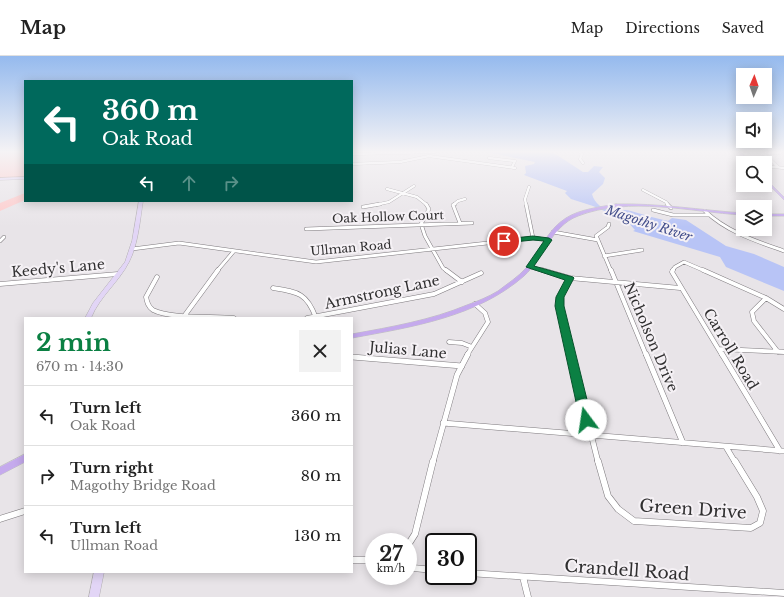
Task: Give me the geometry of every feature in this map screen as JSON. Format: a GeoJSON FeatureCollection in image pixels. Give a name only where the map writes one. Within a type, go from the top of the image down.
{"type":"FeatureCollection","features":[{"type":"Feature","properties":{"kind":"main road"},"geometry":{"type":"LineString","coordinates":[[0,179],[24,178]]}},
{"type":"Feature","properties":{"kind":"main road"},"geometry":{"type":"LineString","coordinates":[[772,186],[784,199]]}},
{"type":"Feature","properties":{"kind":"main road"},"geometry":{"type":"LineString","coordinates":[[89,317],[127,261],[132,249],[141,202]]}},
{"type":"Feature","properties":{"kind":"main road"},"geometry":{"type":"LineString","coordinates":[[353,336],[437,318],[475,304],[496,294],[513,283],[530,267],[554,232],[568,218],[594,209],[638,205],[736,213]]}},
{"type":"Feature","properties":{"kind":"main road"},"geometry":{"type":"LineString","coordinates":[[772,214],[784,215]]}},
{"type":"Feature","properties":{"kind":"main road"},"geometry":{"type":"LineString","coordinates":[[0,471],[24,459]]}},
{"type":"Feature","properties":{"kind":"main road"},"geometry":{"type":"LineString","coordinates":[[94,597],[99,573]]}},
{"type":"Feature","properties":{"kind":"street"},"geometry":{"type":"LineString","coordinates":[[363,206],[389,202],[414,186]]}},
{"type":"Feature","properties":{"kind":"street"},"geometry":{"type":"LineString","coordinates":[[529,187],[525,199],[533,238]]}},
{"type":"Feature","properties":{"kind":"street"},"geometry":{"type":"LineString","coordinates":[[387,189],[420,198],[427,203],[429,209],[421,224],[425,236],[443,268],[462,282]]}},
{"type":"Feature","properties":{"kind":"street"},"geometry":{"type":"LineString","coordinates":[[643,190],[666,202],[671,208]]}},
{"type":"Feature","properties":{"kind":"street"},"geometry":{"type":"LineString","coordinates":[[460,223],[453,205],[458,201],[465,199]]}},
{"type":"Feature","properties":{"kind":"street"},"geometry":{"type":"LineString","coordinates":[[653,210],[673,215],[708,215]]}},
{"type":"Feature","properties":{"kind":"street"},"geometry":{"type":"LineString","coordinates":[[705,211],[708,215],[744,236],[784,251]]}},
{"type":"Feature","properties":{"kind":"street","name":"Oak Hollow Court"},"geometry":{"type":"LineString","coordinates":[[306,229],[472,223]]}},
{"type":"Feature","properties":{"kind":"street"},"geometry":{"type":"LineString","coordinates":[[554,232],[598,240],[596,236],[608,227],[609,224]]}},
{"type":"Feature","properties":{"kind":"street"},"geometry":{"type":"LineString","coordinates":[[0,241],[4,237]]}},
{"type":"Feature","properties":{"kind":"street","name":"Ullman Road"},"geometry":{"type":"LineString","coordinates":[[132,249],[179,243],[316,262],[533,238],[549,240]]}},
{"type":"Feature","properties":{"kind":"street","name":"Nicholson Drive"},"geometry":{"type":"LineString","coordinates":[[598,240],[683,443]]}},
{"type":"Feature","properties":{"kind":"street"},"geometry":{"type":"LineString","coordinates":[[604,256],[642,250]]}},
{"type":"Feature","properties":{"kind":"street"},"geometry":{"type":"LineString","coordinates":[[186,315],[206,288],[219,266],[234,251]]}},
{"type":"Feature","properties":{"kind":"street","name":"Carroll Road"},"geometry":{"type":"LineString","coordinates":[[766,298],[684,262],[675,266],[672,272],[680,288],[782,451]]}},
{"type":"Feature","properties":{"kind":"street"},"geometry":{"type":"LineString","coordinates":[[530,267],[570,278],[680,288]]}},
{"type":"Feature","properties":{"kind":"street","name":"Armstrong Lane"},"geometry":{"type":"LineString","coordinates":[[316,317],[434,294],[481,273]]}},
{"type":"Feature","properties":{"kind":"street","name":"Keedy's Lane"},"geometry":{"type":"LineString","coordinates":[[0,284],[118,274]]}},
{"type":"Feature","properties":{"kind":"street"},"geometry":{"type":"LineString","coordinates":[[157,278],[146,297],[147,305],[151,309],[160,312],[218,317]]}},
{"type":"Feature","properties":{"kind":"street","name":"Green Drive"},"geometry":{"type":"LineString","coordinates":[[570,278],[560,297],[560,306],[590,435],[608,496],[618,509],[634,521],[751,528],[760,523],[763,511],[757,498],[726,447]]}},
{"type":"Feature","properties":{"kind":"street"},"geometry":{"type":"LineString","coordinates":[[273,288],[294,292],[305,296],[311,304],[316,317]]}},
{"type":"Feature","properties":{"kind":"street"},"geometry":{"type":"LineString","coordinates":[[778,352],[754,321],[752,312],[766,298],[784,309]]}},
{"type":"Feature","properties":{"kind":"street"},"geometry":{"type":"LineString","coordinates":[[415,533],[443,423],[457,375],[488,322],[485,313],[475,304]]}},
{"type":"Feature","properties":{"kind":"street"},"geometry":{"type":"LineString","coordinates":[[449,342],[462,343],[472,347]]}},
{"type":"Feature","properties":{"kind":"street"},"geometry":{"type":"LineString","coordinates":[[719,349],[784,352]]}},
{"type":"Feature","properties":{"kind":"street","name":"Julias Lane"},"geometry":{"type":"LineString","coordinates":[[353,357],[462,366]]}},
{"type":"Feature","properties":{"kind":"street"},"geometry":{"type":"LineString","coordinates":[[443,423],[782,451]]}},
{"type":"Feature","properties":{"kind":"street"},"geometry":{"type":"LineString","coordinates":[[0,519],[24,512]]}},
{"type":"Feature","properties":{"kind":"street"},"geometry":{"type":"LineString","coordinates":[[353,560],[365,560]]}},
{"type":"Feature","properties":{"kind":"street","name":"Crandell Road"},"geometry":{"type":"LineString","coordinates":[[477,574],[784,593]]}},
{"type":"Feature","properties":{"kind":"street"},"geometry":{"type":"LineString","coordinates":[[523,577],[528,597]]}},
{"type":"Feature","properties":{"kind":"shaded area"},"geometry":{"type":"Polygon","coordinates":[[[24,193],[24,200],[0,211],[0,203],[24,193]]]}},
{"type":"Feature","properties":{"kind":"water","name":"Magothy River"},"geometry":{"type":"Polygon","coordinates":[[[530,177],[604,177],[603,184],[592,194],[595,200],[606,209],[629,210],[668,221],[672,218],[686,220],[726,246],[754,254],[784,267],[784,291],[726,267],[720,257],[633,231],[635,230],[627,221],[593,206],[571,199],[565,193],[567,191],[530,177]]]}},
{"type":"Feature","properties":{"kind":"route"},"geometry":{"type":"LineString","coordinates":[[504,241],[533,238],[549,240],[530,267],[570,278],[560,297],[560,306],[564,331],[586,420]]}}]}
